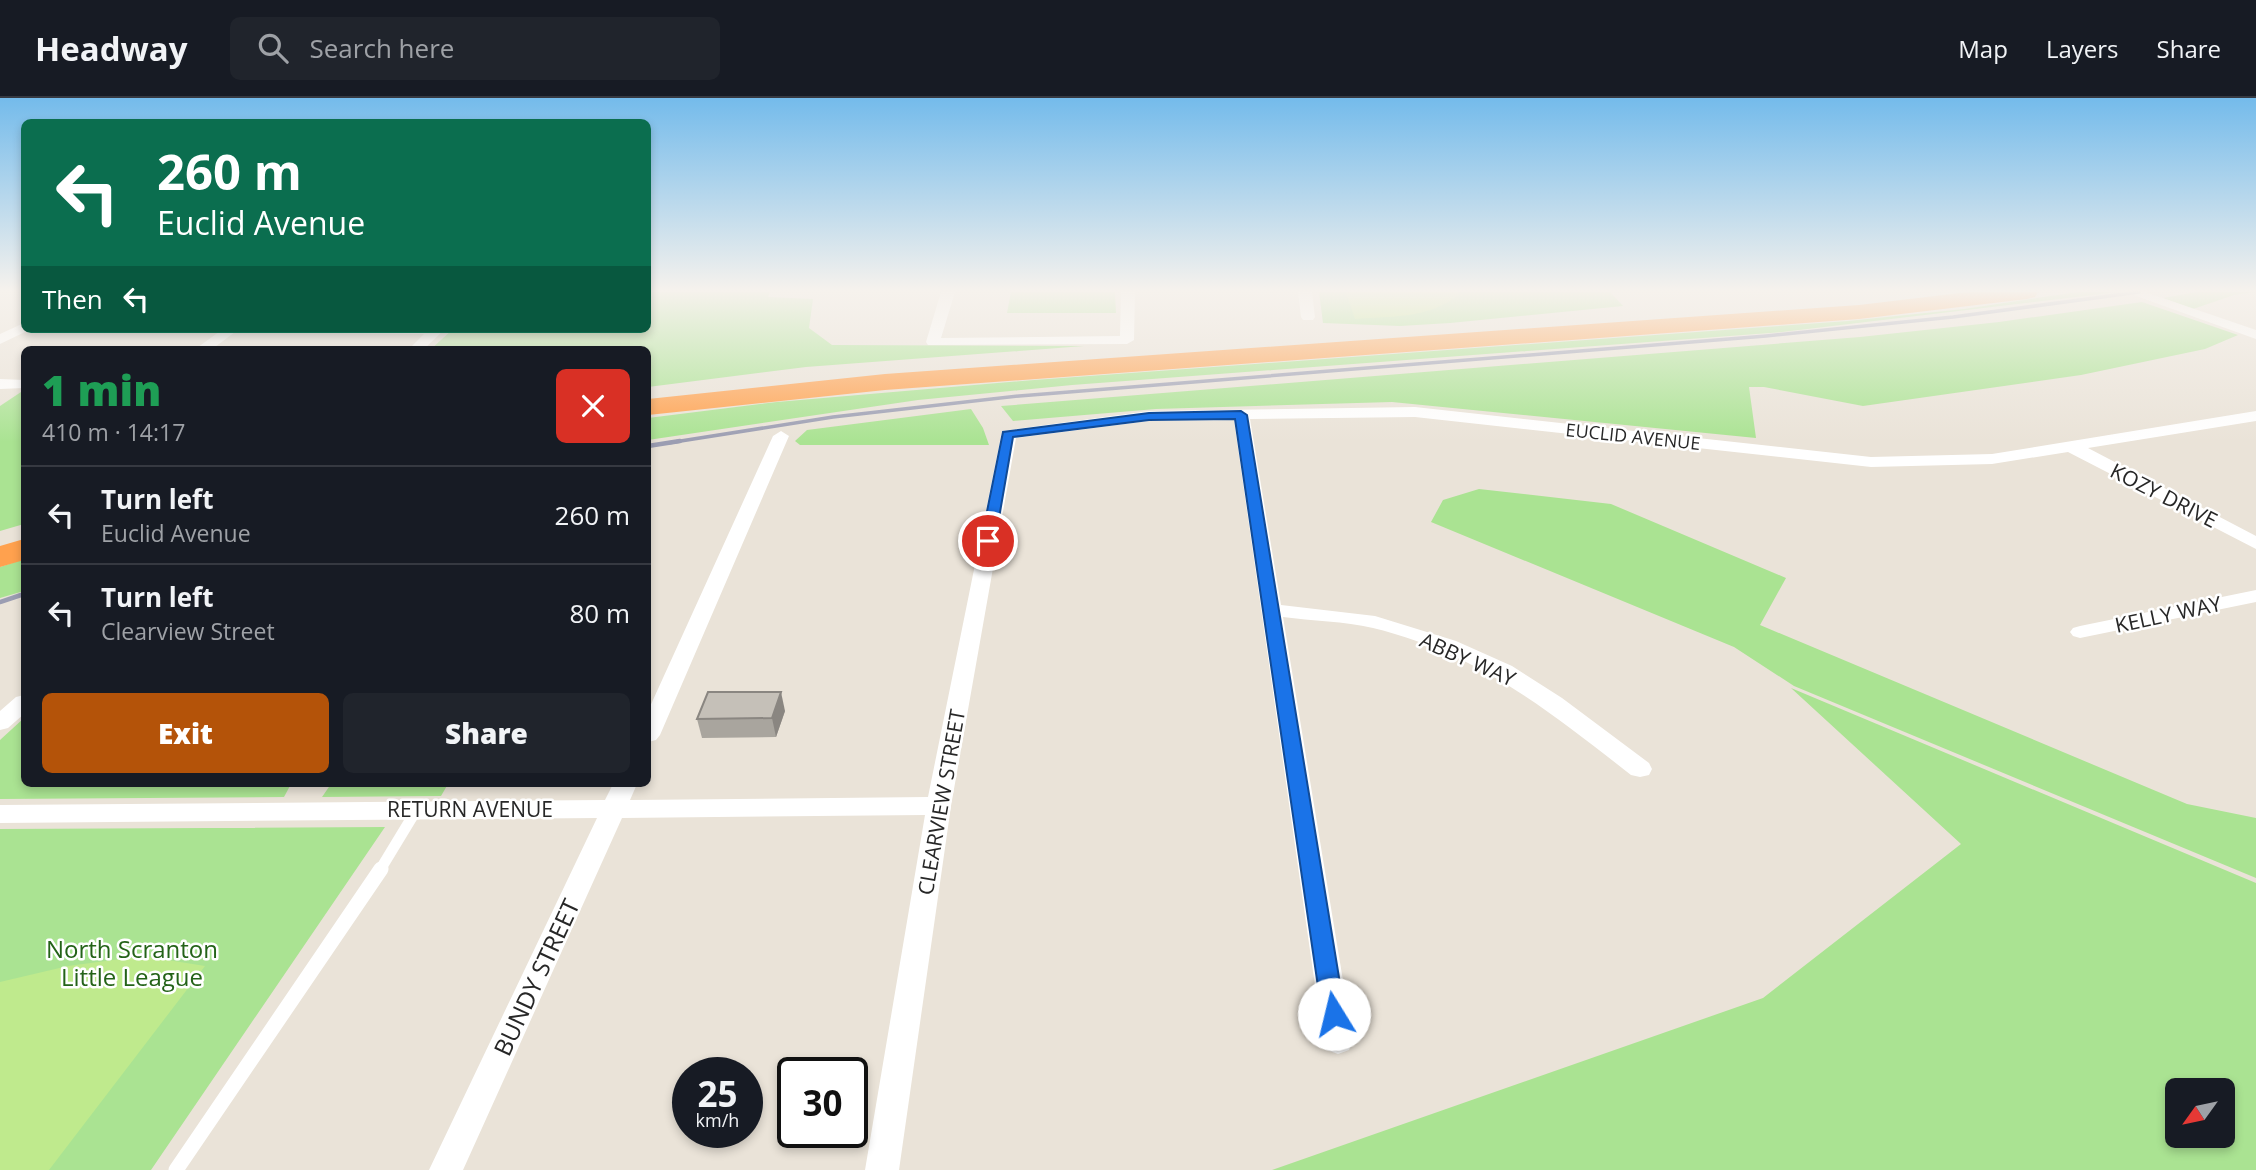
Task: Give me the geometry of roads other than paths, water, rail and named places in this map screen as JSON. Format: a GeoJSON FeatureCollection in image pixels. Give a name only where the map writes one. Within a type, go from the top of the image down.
{"type":"FeatureCollection","features":[{"type":"Feature","properties":{"kind":"highway"},"geometry":{"type":"LineString","coordinates":[[651,397],[884,373],[1316,342]]}},
{"type":"Feature","properties":{"kind":"highway"},"geometry":{"type":"LineString","coordinates":[[651,407],[885,382],[1441,342]]}},
{"type":"Feature","properties":{"kind":"highway"},"geometry":{"type":"LineString","coordinates":[[0,544],[21,538]]}},
{"type":"Feature","properties":{"kind":"highway"},"geometry":{"type":"LineString","coordinates":[[0,557],[21,551]]}},
{"type":"Feature","properties":{"kind":"street"},"geometry":{"type":"LineString","coordinates":[[0,384],[21,384]]}},
{"type":"Feature","properties":{"kind":"street","name":"EUCLID AVENUE"},"geometry":{"type":"LineString","coordinates":[[1007,434],[1149,416],[1416,412],[1871,462],[1992,459],[2256,416]]}},
{"type":"Feature","properties":{"kind":"street"},"geometry":{"type":"LineString","coordinates":[[1241,415],[1338,1041]]}},
{"type":"Feature","properties":{"kind":"street","name":"CLEARVIEW STREET"},"geometry":{"type":"LineString","coordinates":[[882,1170],[939,806],[1007,434]]}},
{"type":"Feature","properties":{"kind":"street"},"geometry":{"type":"LineString","coordinates":[[651,728],[781,436]]}},
{"type":"Feature","properties":{"kind":"street","name":"KOZY DRIVE"},"geometry":{"type":"LineString","coordinates":[[2072,447],[2256,543]]}},
{"type":"Feature","properties":{"kind":"street","name":"KELLY WAY"},"geometry":{"type":"LineString","coordinates":[[2080,632],[2256,596]]}},
{"type":"Feature","properties":{"kind":"street","name":"ABBY WAY"},"geometry":{"type":"LineString","coordinates":[[1271,610],[1375,622],[1448,646],[1504,671],[1554,703],[1640,769]]}},
{"type":"Feature","properties":{"kind":"street"},"geometry":{"type":"LineString","coordinates":[[0,723],[21,705]]}},
{"type":"Feature","properties":{"kind":"street","name":"RETURN AVENUE"},"geometry":{"type":"LineString","coordinates":[[0,814],[417,808],[620,797],[939,806]]}},
{"type":"Feature","properties":{"kind":"street","name":"BUNDY STREET"},"geometry":{"type":"LineString","coordinates":[[446,1170],[620,797]]}},
{"type":"Feature","properties":{"kind":"lane"},"geometry":{"type":"LineString","coordinates":[[176,1170],[364,895],[417,808]]}},
{"type":"Feature","properties":{"kind":"railway"},"geometry":{"type":"LineString","coordinates":[[668,443],[833,417],[1019,396],[1691,342]]}},
{"type":"Feature","properties":{"kind":"railway"},"geometry":{"type":"LineString","coordinates":[[651,446],[680,441]]}},
{"type":"Feature","properties":{"kind":"railway"},"geometry":{"type":"LineString","coordinates":[[0,602],[21,595]]}},
{"type":"Feature","properties":{"kind":"park label","name":"North Scranton Little League"},"geometry":{"type":"Point","coordinates":[132,962]}}]}
